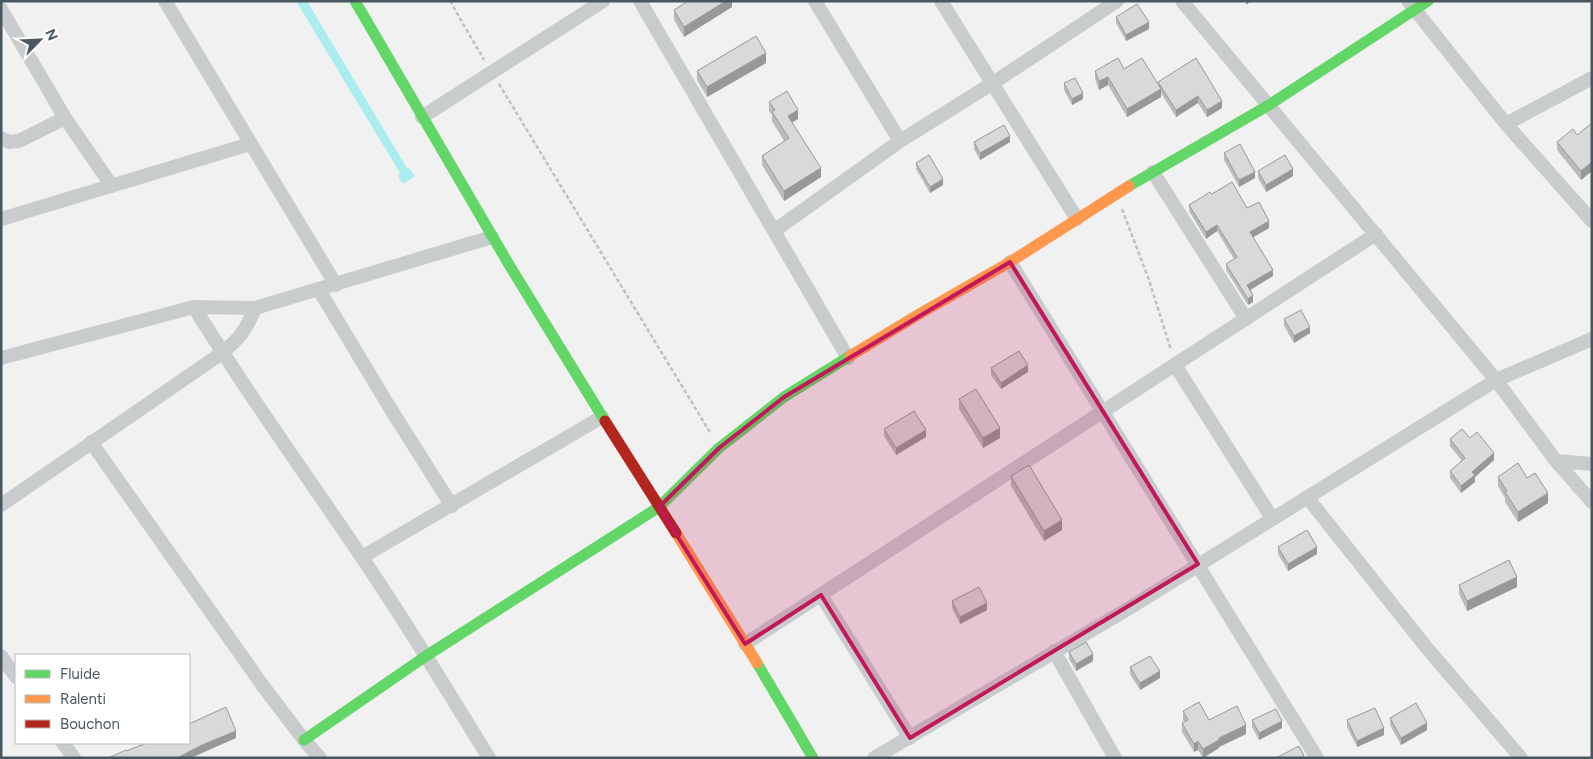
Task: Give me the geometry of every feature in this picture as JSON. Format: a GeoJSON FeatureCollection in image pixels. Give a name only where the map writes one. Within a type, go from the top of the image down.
{"type":"FeatureCollection","features":[{"type":"Feature","properties":{"kind":"street"},"geometry":{"type":"LineString","coordinates":[[165,1],[336,285]]}},
{"type":"Feature","properties":{"kind":"street"},"geometry":{"type":"LineString","coordinates":[[355,1],[492,237],[814,758]]}},
{"type":"Feature","properties":{"kind":"street"},"geometry":{"type":"LineString","coordinates":[[422,117],[603,1]]}},
{"type":"Feature","properties":{"kind":"street"},"geometry":{"type":"LineString","coordinates":[[640,1],[704,114],[848,358]]}},
{"type":"Feature","properties":{"kind":"street"},"geometry":{"type":"LineString","coordinates":[[815,1],[900,142]]}},
{"type":"Feature","properties":{"kind":"street"},"geometry":{"type":"LineString","coordinates":[[941,1],[1077,219]]}},
{"type":"Feature","properties":{"kind":"street"},"geometry":{"type":"LineString","coordinates":[[774,231],[900,142],[1117,1]]}},
{"type":"Feature","properties":{"kind":"street"},"geometry":{"type":"LineString","coordinates":[[1182,1],[1496,380],[1556,461],[1592,502]]}},
{"type":"Feature","properties":{"kind":"street"},"geometry":{"type":"LineString","coordinates":[[304,740],[426,656],[659,507],[719,448],[784,397],[921,313],[1010,262],[1116,194],[1269,105],[1412,5],[1428,1]]}},
{"type":"Feature","properties":{"kind":"street"},"geometry":{"type":"LineString","coordinates":[[1412,5],[1506,124],[1592,221]]}},
{"type":"Feature","properties":{"kind":"street"},"geometry":{"type":"LineString","coordinates":[[1,9],[65,118],[112,186]]}},
{"type":"Feature","properties":{"kind":"street"},"geometry":{"type":"LineString","coordinates":[[1506,124],[1592,78]]}},
{"type":"Feature","properties":{"kind":"street"},"geometry":{"type":"LineString","coordinates":[[1,138],[9,142],[19,141],[65,118]]}},
{"type":"Feature","properties":{"kind":"street"},"geometry":{"type":"LineString","coordinates":[[1,219],[250,144]]}},
{"type":"Feature","properties":{"kind":"street"},"geometry":{"type":"LineString","coordinates":[[1153,172],[1246,318]]}},
{"type":"Feature","properties":{"kind":"street"},"geometry":{"type":"LineString","coordinates":[[745,644],[1376,234]]}},
{"type":"Feature","properties":{"kind":"street"},"geometry":{"type":"LineString","coordinates":[[1,358],[194,307],[255,308],[492,237]]}},
{"type":"Feature","properties":{"kind":"street"},"geometry":{"type":"LineString","coordinates":[[1010,262],[1317,758]]}},
{"type":"Feature","properties":{"kind":"street"},"geometry":{"type":"LineString","coordinates":[[319,290],[452,506]]}},
{"type":"Feature","properties":{"kind":"street"},"geometry":{"type":"LineString","coordinates":[[194,307],[222,353],[362,557],[489,758]]}},
{"type":"Feature","properties":{"kind":"street"},"geometry":{"type":"LineString","coordinates":[[1,505],[222,353],[246,329],[255,308]]}},
{"type":"Feature","properties":{"kind":"street"},"geometry":{"type":"LineString","coordinates":[[874,758],[1131,607],[1496,380],[1592,339]]}},
{"type":"Feature","properties":{"kind":"street"},"geometry":{"type":"LineString","coordinates":[[1175,365],[1272,518]]}},
{"type":"Feature","properties":{"kind":"street"},"geometry":{"type":"LineString","coordinates":[[362,557],[602,417]]}},
{"type":"Feature","properties":{"kind":"street"},"geometry":{"type":"LineString","coordinates":[[91,442],[263,686],[320,758]]}},
{"type":"Feature","properties":{"kind":"street"},"geometry":{"type":"LineString","coordinates":[[1556,461],[1592,464]]}},
{"type":"Feature","properties":{"kind":"street"},"geometry":{"type":"LineString","coordinates":[[1306,497],[1426,647],[1521,758]]}},
{"type":"Feature","properties":{"kind":"street"},"geometry":{"type":"LineString","coordinates":[[821,595],[910,738]]}},
{"type":"Feature","properties":{"kind":"street"},"geometry":{"type":"LineString","coordinates":[[1054,651],[1116,758]]}},
{"type":"Feature","properties":{"kind":"street"},"geometry":{"type":"LineString","coordinates":[[1,656],[15,676]]}},
{"type":"Feature","properties":{"kind":"street"},"geometry":{"type":"LineString","coordinates":[[64,744],[74,758]]}},
{"type":"Feature","properties":{"kind":"path"},"geometry":{"type":"LineString","coordinates":[[450,1],[719,448]]}},
{"type":"Feature","properties":{"kind":"path"},"geometry":{"type":"LineString","coordinates":[[1116,194],[1148,280],[1175,365]]}},
{"type":"Feature","properties":{"kind":"highlighted area"},"geometry":{"type":"Polygon","coordinates":[[[1010,262],[1198,564],[910,738],[821,595],[745,644],[659,507],[719,448],[784,397],[1010,262]]]}},
{"type":"Feature","properties":{"kind":"water"},"geometry":{"type":"Polygon","coordinates":[[[296,1],[307,1],[407,168],[415,176],[403,184],[398,177],[400,173],[296,1]]]}},
{"type":"Feature","properties":{"kind":"building"},"geometry":{"type":"Polygon","coordinates":[[[688,1],[726,1],[684,27],[674,10],[688,1]]]}},
{"type":"Feature","properties":{"kind":"building"},"geometry":{"type":"Polygon","coordinates":[[[1137,4],[1149,22],[1126,35],[1116,17],[1137,4]]]}},
{"type":"Feature","properties":{"kind":"building"},"geometry":{"type":"Polygon","coordinates":[[[756,36],[766,53],[707,87],[697,71],[756,36]]]}},
{"type":"Feature","properties":{"kind":"building"},"geometry":{"type":"Polygon","coordinates":[[[1118,58],[1124,69],[1142,58],[1161,89],[1127,109],[1108,77],[1099,81],[1095,71],[1118,58]]]}},
{"type":"Feature","properties":{"kind":"building"},"geometry":{"type":"Polygon","coordinates":[[[1196,58],[1222,101],[1207,110],[1198,96],[1176,110],[1158,82],[1196,58]]]}},
{"type":"Feature","properties":{"kind":"building"},"geometry":{"type":"Polygon","coordinates":[[[1075,78],[1083,93],[1072,99],[1064,83],[1075,78]]]}},
{"type":"Feature","properties":{"kind":"building"},"geometry":{"type":"Polygon","coordinates":[[[787,91],[798,110],[788,116],[821,168],[784,191],[762,156],[789,138],[772,112],[775,110],[769,102],[787,91]]]}},
{"type":"Feature","properties":{"kind":"building"},"geometry":{"type":"Polygon","coordinates":[[[1592,123],[1592,162],[1581,171],[1557,142],[1573,129],[1577,135],[1592,123]]]}},
{"type":"Feature","properties":{"kind":"building"},"geometry":{"type":"Polygon","coordinates":[[[1004,125],[1010,136],[980,153],[974,142],[1004,125]]]}},
{"type":"Feature","properties":{"kind":"building"},"geometry":{"type":"Polygon","coordinates":[[[1240,144],[1255,172],[1239,180],[1224,153],[1240,144]]]}},
{"type":"Feature","properties":{"kind":"building"},"geometry":{"type":"Polygon","coordinates":[[[929,155],[943,179],[930,187],[916,163],[929,155]]]}},
{"type":"Feature","properties":{"kind":"building"},"geometry":{"type":"Polygon","coordinates":[[[1285,155],[1293,169],[1266,185],[1258,171],[1285,155]]]}},
{"type":"Feature","properties":{"kind":"building"},"geometry":{"type":"Polygon","coordinates":[[[1232,182],[1247,208],[1259,202],[1269,221],[1250,232],[1273,270],[1247,285],[1253,295],[1248,299],[1226,264],[1237,257],[1217,225],[1206,232],[1189,205],[1210,192],[1212,194],[1232,182]]]}},
{"type":"Feature","properties":{"kind":"building"},"geometry":{"type":"Polygon","coordinates":[[[1301,310],[1310,327],[1294,336],[1284,319],[1301,310]]]}},
{"type":"Feature","properties":{"kind":"building"},"geometry":{"type":"Polygon","coordinates":[[[1019,351],[1028,365],[1001,383],[991,368],[1019,351]]]}},
{"type":"Feature","properties":{"kind":"building"},"geometry":{"type":"Polygon","coordinates":[[[976,389],[1000,428],[983,438],[959,399],[976,389]]]}},
{"type":"Feature","properties":{"kind":"building"},"geometry":{"type":"Polygon","coordinates":[[[914,411],[926,430],[896,448],[884,429],[914,411]]]}},
{"type":"Feature","properties":{"kind":"building"},"geometry":{"type":"Polygon","coordinates":[[[1462,429],[1470,438],[1477,432],[1494,453],[1472,472],[1475,475],[1461,486],[1450,471],[1465,458],[1450,439],[1462,429]]]}},
{"type":"Feature","properties":{"kind":"building"},"geometry":{"type":"Polygon","coordinates":[[[1518,463],[1527,478],[1535,473],[1548,493],[1518,512],[1498,477],[1518,463]]]}},
{"type":"Feature","properties":{"kind":"building"},"geometry":{"type":"Polygon","coordinates":[[[1029,465],[1062,520],[1044,531],[1011,476],[1029,465]]]}},
{"type":"Feature","properties":{"kind":"building"},"geometry":{"type":"Polygon","coordinates":[[[1307,530],[1317,547],[1288,564],[1278,547],[1307,530]]]}},
{"type":"Feature","properties":{"kind":"building"},"geometry":{"type":"Polygon","coordinates":[[[1509,560],[1517,577],[1467,601],[1459,585],[1509,560]]]}},
{"type":"Feature","properties":{"kind":"building"},"geometry":{"type":"Polygon","coordinates":[[[979,587],[987,603],[960,617],[952,601],[979,587]]]}},
{"type":"Feature","properties":{"kind":"building"},"geometry":{"type":"Polygon","coordinates":[[[1086,642],[1093,654],[1076,664],[1069,652],[1086,642]]]}},
{"type":"Feature","properties":{"kind":"building"},"geometry":{"type":"Polygon","coordinates":[[[1150,656],[1160,671],[1140,683],[1130,667],[1150,656]]]}},
{"type":"Feature","properties":{"kind":"building"},"geometry":{"type":"Polygon","coordinates":[[[1199,702],[1209,720],[1237,706],[1246,725],[1219,738],[1219,740],[1203,749],[1198,741],[1194,744],[1182,723],[1188,720],[1183,711],[1199,702]]]}},
{"type":"Feature","properties":{"kind":"building"},"geometry":{"type":"Polygon","coordinates":[[[1416,703],[1427,723],[1401,738],[1390,718],[1416,703]]]}},
{"type":"Feature","properties":{"kind":"building"},"geometry":{"type":"Polygon","coordinates":[[[226,707],[236,731],[177,758],[108,758],[144,744],[190,744],[190,724],[226,707]]]}},
{"type":"Feature","properties":{"kind":"building"},"geometry":{"type":"Polygon","coordinates":[[[1375,708],[1384,728],[1357,741],[1347,720],[1375,708]]]}},
{"type":"Feature","properties":{"kind":"building"},"geometry":{"type":"Polygon","coordinates":[[[1276,709],[1282,721],[1259,733],[1252,720],[1276,709]]]}},
{"type":"Feature","properties":{"kind":"building"},"geometry":{"type":"Polygon","coordinates":[[[1299,746],[1304,756],[1300,758],[1276,758],[1299,746]]]}},
{"type":"Feature","properties":{"kind":"traffic: fast"},"geometry":{"type":"LineString","coordinates":[[355,1],[508,263],[605,421]]}},
{"type":"Feature","properties":{"kind":"traffic: fast"},"geometry":{"type":"LineString","coordinates":[[1129,186],[1269,105],[1428,1]]}},
{"type":"Feature","properties":{"kind":"traffic: fast"},"geometry":{"type":"LineString","coordinates":[[304,740],[426,656],[659,507],[719,448],[784,397],[850,356]]}},
{"type":"Feature","properties":{"kind":"traffic: fast"},"geometry":{"type":"LineString","coordinates":[[757,663],[813,758]]}},
{"type":"Feature","properties":{"kind":"traffic: slow"},"geometry":{"type":"LineString","coordinates":[[850,356],[1010,262],[1129,186]]}},
{"type":"Feature","properties":{"kind":"traffic: slow"},"geometry":{"type":"LineString","coordinates":[[676,533],[757,663]]}},
{"type":"Feature","properties":{"kind":"traffic: jam"},"geometry":{"type":"LineString","coordinates":[[605,421],[676,533]]}}]}
